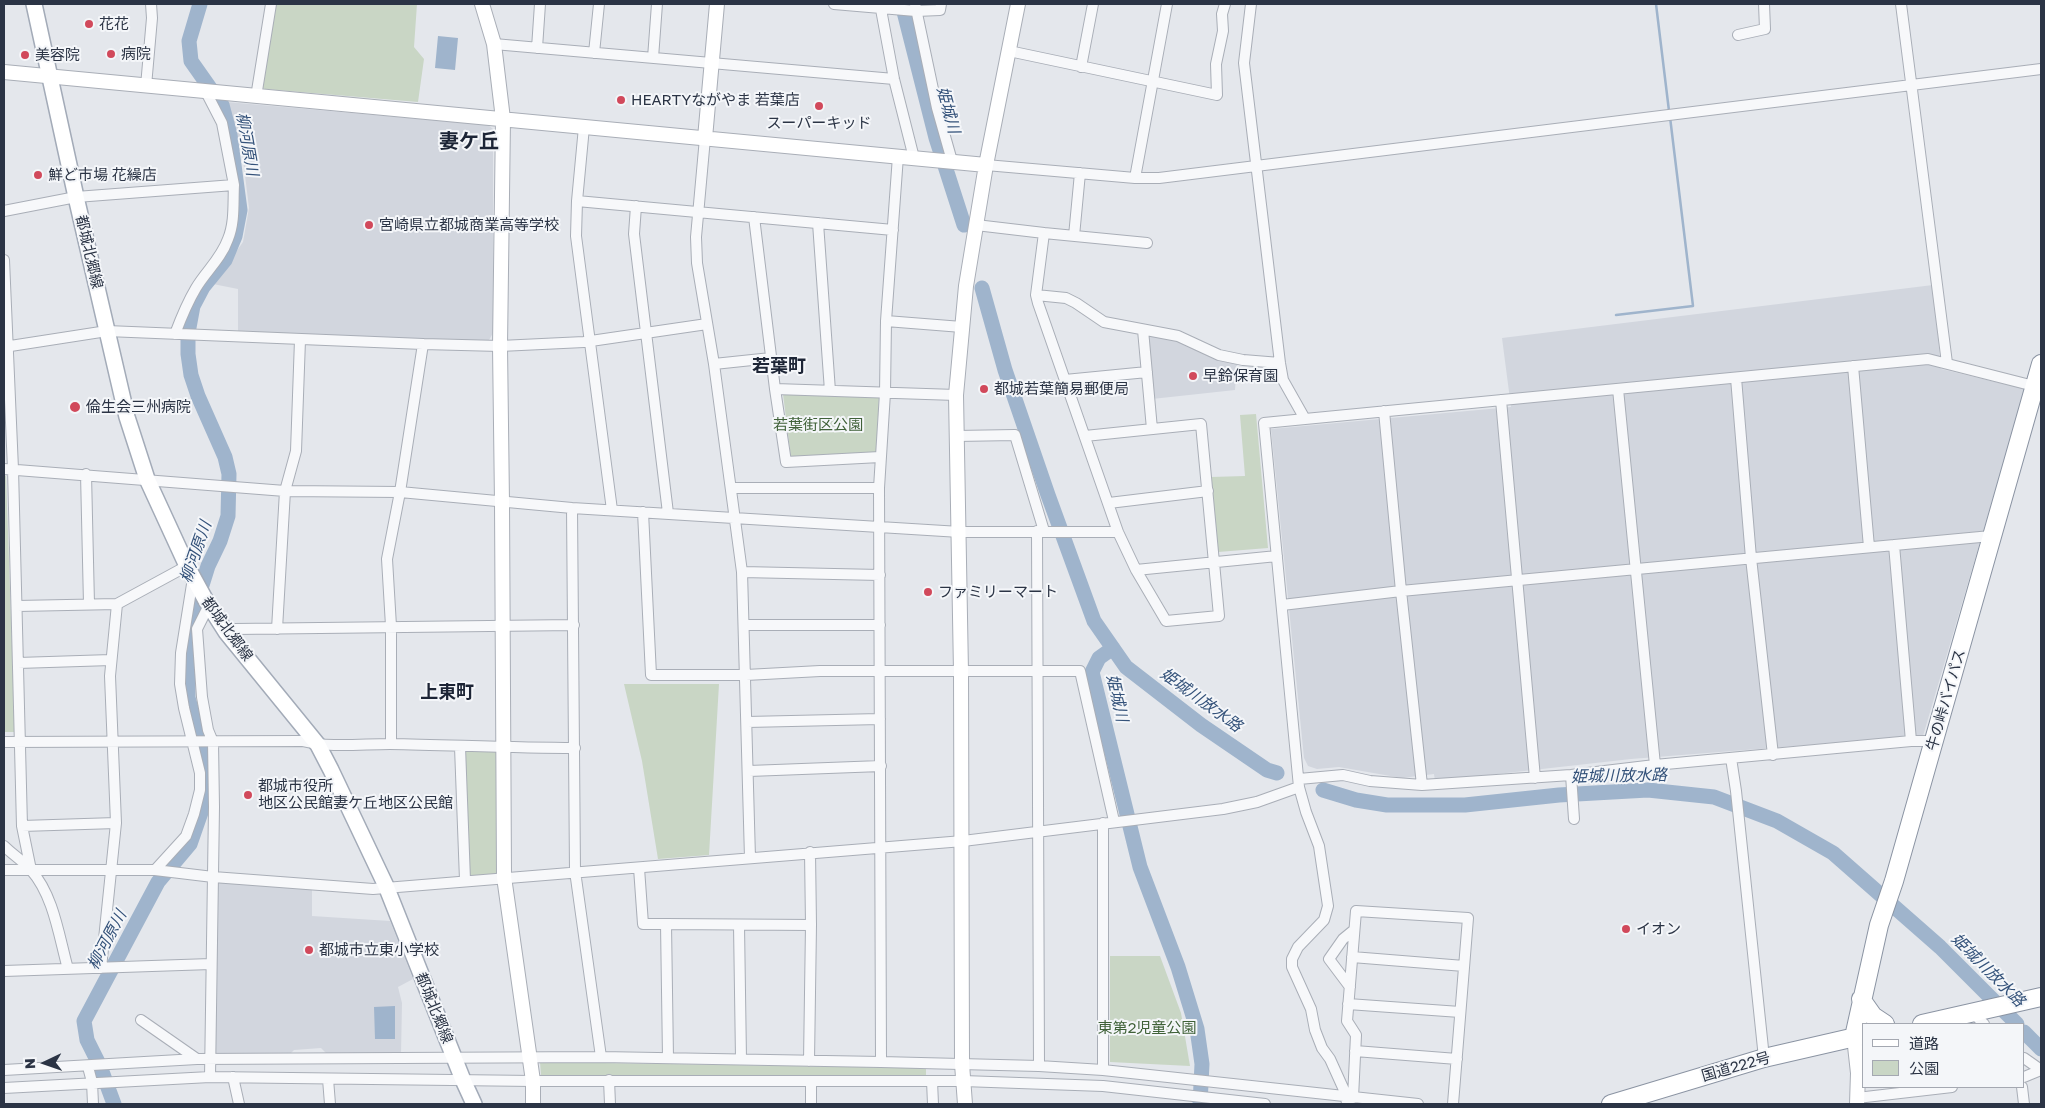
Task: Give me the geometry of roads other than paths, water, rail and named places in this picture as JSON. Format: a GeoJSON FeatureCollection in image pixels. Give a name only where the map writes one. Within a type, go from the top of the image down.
{"type":"FeatureCollection","features":[{"type":"Feature","properties":{"kind":"highway","name":"牛の峠バイパス"},"geometry":{"type":"LineString","coordinates":[[1859,1036],[1861,999],[1879,925],[1894,881],[2041,364]]}},
{"type":"Feature","properties":{"kind":"highway"},"geometry":{"type":"LineString","coordinates":[[1929,1023],[1980,1016],[2041,997]]}},
{"type":"Feature","properties":{"kind":"highway"},"geometry":{"type":"LineString","coordinates":[[1861,999],[1873,1016],[1884,1023]]}},
{"type":"Feature","properties":{"kind":"highway","name":"国道222号"},"geometry":{"type":"LineString","coordinates":[[1610,1104],[1764,1058],[1859,1036]]}},
{"type":"Feature","properties":{"kind":"main road","name":"都城北郷線"},"geometry":{"type":"LineString","coordinates":[[34,4],[127,417],[147,479],[192,576],[226,632],[318,745],[355,818],[386,886],[474,1104]]}},
{"type":"Feature","properties":{"kind":"street"},"geometry":{"type":"LineString","coordinates":[[146,86],[152,18],[151,4]]}},
{"type":"Feature","properties":{"kind":"street"},"geometry":{"type":"LineString","coordinates":[[256,97],[271,4]]}},
{"type":"Feature","properties":{"kind":"street"},"geometry":{"type":"LineString","coordinates":[[482,4],[494,44],[502,119],[500,346],[504,877],[530,1057],[533,1104]]}},
{"type":"Feature","properties":{"kind":"street"},"geometry":{"type":"LineString","coordinates":[[537,48],[540,4]]}},
{"type":"Feature","properties":{"kind":"street"},"geometry":{"type":"LineString","coordinates":[[594,53],[599,4]]}},
{"type":"Feature","properties":{"kind":"street"},"geometry":{"type":"LineString","coordinates":[[653,58],[657,4]]}},
{"type":"Feature","properties":{"kind":"street"},"geometry":{"type":"LineString","coordinates":[[717,4],[696,237],[697,262],[714,364],[742,572],[745,625],[750,858]]}},
{"type":"Feature","properties":{"kind":"street"},"geometry":{"type":"LineString","coordinates":[[834,4],[940,10],[941,4]]}},
{"type":"Feature","properties":{"kind":"street"},"geometry":{"type":"LineString","coordinates":[[965,1104],[962,1064],[963,840],[960,532],[956,395],[966,286],[986,165],[1018,4]]}},
{"type":"Feature","properties":{"kind":"street"},"geometry":{"type":"LineString","coordinates":[[1081,66],[1093,4]]}},
{"type":"Feature","properties":{"kind":"street"},"geometry":{"type":"LineString","coordinates":[[1135,178],[1167,4]]}},
{"type":"Feature","properties":{"kind":"street"},"geometry":{"type":"LineString","coordinates":[[1009,51],[1217,95],[1216,64],[1223,31],[1222,14],[1225,4]]}},
{"type":"Feature","properties":{"kind":"street"},"geometry":{"type":"LineString","coordinates":[[1251,4],[1244,63],[1280,364],[1284,380],[1305,419]]}},
{"type":"Feature","properties":{"kind":"street"},"geometry":{"type":"LineString","coordinates":[[1738,35],[1765,29],[1764,4]]}},
{"type":"Feature","properties":{"kind":"street"},"geometry":{"type":"LineString","coordinates":[[1901,4],[1947,363]]}},
{"type":"Feature","properties":{"kind":"street"},"geometry":{"type":"LineString","coordinates":[[881,6],[894,79],[915,158]]}},
{"type":"Feature","properties":{"kind":"street"},"geometry":{"type":"LineString","coordinates":[[916,8],[949,160]]}},
{"type":"Feature","properties":{"kind":"street"},"geometry":{"type":"LineString","coordinates":[[494,44],[894,79]]}},
{"type":"Feature","properties":{"kind":"street"},"geometry":{"type":"LineString","coordinates":[[4,72],[986,165],[1135,178],[1159,178],[2041,69]]}},
{"type":"Feature","properties":{"kind":"street"},"geometry":{"type":"LineString","coordinates":[[178,335],[184,311],[196,287],[221,256],[229,238],[233,220],[234,185],[222,123],[206,92]]}},
{"type":"Feature","properties":{"kind":"street"},"geometry":{"type":"LineString","coordinates":[[584,127],[577,201],[576,236],[612,510]]}},
{"type":"Feature","properties":{"kind":"street"},"geometry":{"type":"LineString","coordinates":[[881,1062],[879,488],[885,393],[886,321],[898,156]]}},
{"type":"Feature","properties":{"kind":"street"},"geometry":{"type":"LineString","coordinates":[[1074,236],[1080,173]]}},
{"type":"Feature","properties":{"kind":"street"},"geometry":{"type":"LineString","coordinates":[[4,211],[76,197],[234,185]]}},
{"type":"Feature","properties":{"kind":"street"},"geometry":{"type":"LineString","coordinates":[[577,201],[893,230]]}},
{"type":"Feature","properties":{"kind":"street"},"geometry":{"type":"LineString","coordinates":[[636,206],[634,234],[668,513]]}},
{"type":"Feature","properties":{"kind":"street"},"geometry":{"type":"LineString","coordinates":[[754,217],[786,462],[880,457]]}},
{"type":"Feature","properties":{"kind":"street"},"geometry":{"type":"LineString","coordinates":[[818,223],[830,391]]}},
{"type":"Feature","properties":{"kind":"street"},"geometry":{"type":"LineString","coordinates":[[976,225],[1147,243]]}},
{"type":"Feature","properties":{"kind":"street"},"geometry":{"type":"LineString","coordinates":[[1044,233],[1036,295],[1118,532],[1136,570],[1166,621],[1219,616],[1201,424],[1086,436]]}},
{"type":"Feature","properties":{"kind":"street"},"geometry":{"type":"LineString","coordinates":[[4,260],[5,347],[21,742],[22,826],[31,870],[50,904],[68,969]]}},
{"type":"Feature","properties":{"kind":"street"},"geometry":{"type":"LineString","coordinates":[[1036,295],[1066,298],[1104,322],[1178,336],[1219,355],[1280,364]]}},
{"type":"Feature","properties":{"kind":"street"},"geometry":{"type":"LineString","coordinates":[[886,321],[962,327]]}},
{"type":"Feature","properties":{"kind":"street"},"geometry":{"type":"LineString","coordinates":[[5,347],[107,331],[194,336],[500,346],[589,341],[646,331],[707,324]]}},
{"type":"Feature","properties":{"kind":"street"},"geometry":{"type":"LineString","coordinates":[[1143,330],[1152,429]]}},
{"type":"Feature","properties":{"kind":"street"},"geometry":{"type":"LineString","coordinates":[[278,629],[285,491],[296,452],[300,340]]}},
{"type":"Feature","properties":{"kind":"street"},"geometry":{"type":"LineString","coordinates":[[391,744],[391,626],[387,559],[400,492],[422,344]]}},
{"type":"Feature","properties":{"kind":"street"},"geometry":{"type":"LineString","coordinates":[[714,364],[772,358]]}},
{"type":"Feature","properties":{"kind":"street"},"geometry":{"type":"LineString","coordinates":[[1348,1100],[1330,1059],[1322,1048],[1315,1030],[1311,1009],[1292,967],[1292,959],[1298,947],[1324,920],[1328,906],[1319,846],[1306,812],[1299,783],[1264,423],[1928,359],[2034,386]]}},
{"type":"Feature","properties":{"kind":"street"},"geometry":{"type":"LineString","coordinates":[[1853,366],[1868,548]]}},
{"type":"Feature","properties":{"kind":"street"},"geometry":{"type":"LineString","coordinates":[[1065,380],[1147,372]]}},
{"type":"Feature","properties":{"kind":"street"},"geometry":{"type":"LineString","coordinates":[[1736,378],[1751,558],[1773,755]]}},
{"type":"Feature","properties":{"kind":"street"},"geometry":{"type":"LineString","coordinates":[[776,389],[956,395]]}},
{"type":"Feature","properties":{"kind":"street"},"geometry":{"type":"LineString","coordinates":[[1618,389],[1654,765]]}},
{"type":"Feature","properties":{"kind":"street"},"geometry":{"type":"LineString","coordinates":[[1501,400],[1535,778]]}},
{"type":"Feature","properties":{"kind":"street"},"geometry":{"type":"LineString","coordinates":[[1384,411],[1422,785]]}},
{"type":"Feature","properties":{"kind":"street"},"geometry":{"type":"LineString","coordinates":[[956,436],[1015,435],[1040,531],[1038,673],[1039,1066]]}},
{"type":"Feature","properties":{"kind":"street"},"geometry":{"type":"LineString","coordinates":[[9,469],[285,491],[400,492],[572,508],[960,532],[1118,532]]}},
{"type":"Feature","properties":{"kind":"street"},"geometry":{"type":"LineString","coordinates":[[86,474],[89,604]]}},
{"type":"Feature","properties":{"kind":"street"},"geometry":{"type":"LineString","coordinates":[[731,488],[879,488]]}},
{"type":"Feature","properties":{"kind":"street"},"geometry":{"type":"LineString","coordinates":[[1109,504],[1208,491]]}},
{"type":"Feature","properties":{"kind":"street"},"geometry":{"type":"LineString","coordinates":[[572,508],[575,871],[601,1058]]}},
{"type":"Feature","properties":{"kind":"street"},"geometry":{"type":"LineString","coordinates":[[643,512],[651,675],[746,675],[820,671],[1080,672],[1119,821]]}},
{"type":"Feature","properties":{"kind":"street"},"geometry":{"type":"LineString","coordinates":[[1282,605],[1401,591],[1991,536]]}},
{"type":"Feature","properties":{"kind":"street"},"geometry":{"type":"LineString","coordinates":[[1894,545],[1911,741]]}},
{"type":"Feature","properties":{"kind":"street"},"geometry":{"type":"LineString","coordinates":[[1136,570],[1277,556]]}},
{"type":"Feature","properties":{"kind":"street"},"geometry":{"type":"LineString","coordinates":[[742,572],[880,575]]}},
{"type":"Feature","properties":{"kind":"street"},"geometry":{"type":"LineString","coordinates":[[16,606],[116,604],[192,576],[181,653],[180,684],[200,773],[200,790],[186,836],[156,870]]}},
{"type":"Feature","properties":{"kind":"street"},"geometry":{"type":"LineString","coordinates":[[207,602],[197,630],[202,698],[210,742],[213,877],[210,1077]]}},
{"type":"Feature","properties":{"kind":"street"},"geometry":{"type":"LineString","coordinates":[[101,968],[116,823],[112,742],[111,660],[116,604]]}},
{"type":"Feature","properties":{"kind":"street"},"geometry":{"type":"LineString","coordinates":[[226,632],[235,630],[391,626],[574,625]]}},
{"type":"Feature","properties":{"kind":"street"},"geometry":{"type":"LineString","coordinates":[[745,625],[880,625]]}},
{"type":"Feature","properties":{"kind":"street"},"geometry":{"type":"LineString","coordinates":[[18,663],[111,660]]}},
{"type":"Feature","properties":{"kind":"street"},"geometry":{"type":"LineString","coordinates":[[747,722],[880,719]]}},
{"type":"Feature","properties":{"kind":"street"},"geometry":{"type":"LineString","coordinates":[[4,742],[302,741],[318,745],[391,744],[503,748],[574,748]]}},
{"type":"Feature","properties":{"kind":"street"},"geometry":{"type":"LineString","coordinates":[[4,870],[156,870],[213,877],[373,888],[575,871],[639,868],[963,840],[1242,805],[1299,783],[1343,775],[1370,781],[1422,785],[1535,778],[1571,780],[1654,765],[1911,741],[1934,741]]}},
{"type":"Feature","properties":{"kind":"street"},"geometry":{"type":"LineString","coordinates":[[460,747],[465,880]]}},
{"type":"Feature","properties":{"kind":"street"},"geometry":{"type":"LineString","coordinates":[[1731,758],[1764,1058]]}},
{"type":"Feature","properties":{"kind":"street"},"geometry":{"type":"LineString","coordinates":[[749,771],[881,766]]}},
{"type":"Feature","properties":{"kind":"street"},"geometry":{"type":"LineString","coordinates":[[1571,780],[1574,820]]}},
{"type":"Feature","properties":{"kind":"street"},"geometry":{"type":"LineString","coordinates":[[22,826],[116,823]]}},
{"type":"Feature","properties":{"kind":"street"},"geometry":{"type":"LineString","coordinates":[[1103,823],[1103,1070]]}},
{"type":"Feature","properties":{"kind":"street"},"geometry":{"type":"LineString","coordinates":[[4,846],[31,870]]}},
{"type":"Feature","properties":{"kind":"street"},"geometry":{"type":"LineString","coordinates":[[809,1061],[810,852]]}},
{"type":"Feature","properties":{"kind":"street"},"geometry":{"type":"LineString","coordinates":[[639,868],[643,924],[811,925]]}},
{"type":"Feature","properties":{"kind":"street"},"geometry":{"type":"LineString","coordinates":[[1348,1100],[1356,1035],[1347,1021],[1356,911],[1468,918],[1453,1104]]}},
{"type":"Feature","properties":{"kind":"street"},"geometry":{"type":"LineString","coordinates":[[666,924],[668,1058]]}},
{"type":"Feature","properties":{"kind":"street"},"geometry":{"type":"LineString","coordinates":[[739,925],[741,1059]]}},
{"type":"Feature","properties":{"kind":"street"},"geometry":{"type":"LineString","coordinates":[[1350,987],[1329,959],[1343,939],[1354,930]]}},
{"type":"Feature","properties":{"kind":"street"},"geometry":{"type":"LineString","coordinates":[[1352,957],[1464,966]]}},
{"type":"Feature","properties":{"kind":"street"},"geometry":{"type":"LineString","coordinates":[[4,971],[211,964]]}},
{"type":"Feature","properties":{"kind":"street"},"geometry":{"type":"LineString","coordinates":[[1348,1004],[1460,1012]]}},
{"type":"Feature","properties":{"kind":"street"},"geometry":{"type":"LineString","coordinates":[[141,1020],[197,1059]]}},
{"type":"Feature","properties":{"kind":"street"},"geometry":{"type":"LineString","coordinates":[[1859,1036],[1857,1101],[1945,1088]]}},
{"type":"Feature","properties":{"kind":"street"},"geometry":{"type":"LineString","coordinates":[[1355,1051],[1457,1059]]}},
{"type":"Feature","properties":{"kind":"street"},"geometry":{"type":"LineString","coordinates":[[4,1070],[88,1067],[197,1059],[530,1057],[881,1062],[1039,1066],[1103,1070],[1348,1100],[1418,1104]]}},
{"type":"Feature","properties":{"kind":"street"},"geometry":{"type":"LineString","coordinates":[[2025,1059],[2041,1070]]}},
{"type":"Feature","properties":{"kind":"street"},"geometry":{"type":"LineString","coordinates":[[88,1067],[92,1082],[93,1104]]}},
{"type":"Feature","properties":{"kind":"street"},"geometry":{"type":"LineString","coordinates":[[2025,1077],[2041,1070]]}},
{"type":"Feature","properties":{"kind":"street"},"geometry":{"type":"LineString","coordinates":[[4,1088],[210,1077],[533,1081],[963,1080],[1103,1086],[1265,1104]]}},
{"type":"Feature","properties":{"kind":"street"},"geometry":{"type":"LineString","coordinates":[[233,1077],[239,1104]]}},
{"type":"Feature","properties":{"kind":"street"},"geometry":{"type":"LineString","coordinates":[[328,1079],[330,1104]]}},
{"type":"Feature","properties":{"kind":"street"},"geometry":{"type":"LineString","coordinates":[[608,1080],[610,1104]]}},
{"type":"Feature","properties":{"kind":"street"},"geometry":{"type":"LineString","coordinates":[[811,1081],[811,1104]]}},
{"type":"Feature","properties":{"kind":"street"},"geometry":{"type":"LineString","coordinates":[[932,1081],[933,1104]]}},
{"type":"Feature","properties":{"kind":"street"},"geometry":{"type":"LineString","coordinates":[[2022,1088],[2024,1104]]}},
{"type":"Feature","properties":{"kind":"water"},"geometry":{"type":"Polygon","coordinates":[[[438,36],[458,38],[455,70],[435,68],[438,36]]]}},
{"type":"Feature","properties":{"kind":"water"},"geometry":{"type":"Polygon","coordinates":[[[395,1006],[395,1039],[375,1039],[374,1007],[395,1006]]]}},
{"type":"Feature","properties":{"kind":"waterway","name":"柳河原川"},"geometry":{"type":"LineString","coordinates":[[114,1104],[100,1066],[87,1040],[84,1021],[158,882],[190,844],[205,801],[207,771],[188,698],[188,643],[193,614],[208,566],[220,541],[228,516],[229,474],[225,457],[198,396],[191,375],[188,354],[188,333],[193,306],[203,287],[225,260],[235,236],[240,210],[230,135],[222,105],[191,61],[189,41],[200,4]]}},
{"type":"Feature","properties":{"kind":"waterway","name":"姫城川"},"geometry":{"type":"LineString","coordinates":[[902,4],[936,138],[964,225]]}},
{"type":"Feature","properties":{"kind":"waterway"},"geometry":{"type":"LineString","coordinates":[[1656,4],[1669,111]]}},
{"type":"Feature","properties":{"kind":"waterway"},"geometry":{"type":"LineString","coordinates":[[1616,315],[1693,306],[1670,117]]}},
{"type":"Feature","properties":{"kind":"waterway","name":"姫城川"},"geometry":{"type":"LineString","coordinates":[[982,288],[1005,370],[1094,621],[1126,667],[1201,725],[1267,770],[1277,773]]}},
{"type":"Feature","properties":{"kind":"waterway","name":"姫城川"},"geometry":{"type":"LineString","coordinates":[[1113,648],[1099,658],[1092,672],[1140,867],[1178,967],[1197,1029],[1202,1064],[1200,1104]]}},
{"type":"Feature","properties":{"kind":"waterway","name":"姫城川放水路"},"geometry":{"type":"LineString","coordinates":[[1323,790],[1356,800],[1387,805],[1465,805],[1559,795],[1648,790],[1714,797],[1777,821],[1833,853],[1940,947],[2016,1023]]}},
{"type":"Feature","properties":{"kind":"waterway","name":"姫城川放水路"},"geometry":{"type":"LineString","coordinates":[[2025,1033],[2041,1049]]}},
{"type":"Feature","properties":{"kind":"place","name":"花花"},"geometry":{"type":"Point","coordinates":[89,24]}},
{"type":"Feature","properties":{"kind":"place","name":"病院"},"geometry":{"type":"Point","coordinates":[111,54]}},
{"type":"Feature","properties":{"kind":"place","name":"美容院"},"geometry":{"type":"Point","coordinates":[25,55]}},
{"type":"Feature","properties":{"kind":"place","name":"HEARTYながやま 若葉店"},"geometry":{"type":"Point","coordinates":[621,100]}},
{"type":"Feature","properties":{"kind":"place","name":"スーパーキッド"},"geometry":{"type":"Point","coordinates":[819,106]}},
{"type":"Feature","properties":{"kind":"place","name":"鮮ど市場 花繰店"},"geometry":{"type":"Point","coordinates":[38,175]}},
{"type":"Feature","properties":{"kind":"place","name":"宮崎県立都城商業高等学校"},"geometry":{"type":"Point","coordinates":[369,225]}},
{"type":"Feature","properties":{"kind":"place","name":"早鈴保育園"},"geometry":{"type":"Point","coordinates":[1193,376]}},
{"type":"Feature","properties":{"kind":"place","name":"都城若葉簡易郵便局"},"geometry":{"type":"Point","coordinates":[984,389]}},
{"type":"Feature","properties":{"kind":"place","name":"倫生会三州病院"},"geometry":{"type":"Point","coordinates":[75,407]}},
{"type":"Feature","properties":{"kind":"place","name":"ファミリーマート"},"geometry":{"type":"Point","coordinates":[928,592]}},
{"type":"Feature","properties":{"kind":"place","name":"都城市役所 地区公民館妻ケ丘地区公民館"},"geometry":{"type":"Point","coordinates":[248,795]}},
{"type":"Feature","properties":{"kind":"place","name":"イオン"},"geometry":{"type":"Point","coordinates":[1626,929]}},
{"type":"Feature","properties":{"kind":"place","name":"都城市立東小学校"},"geometry":{"type":"Point","coordinates":[309,950]}},
{"type":"Feature","properties":{"kind":"district","name":"妻ケ丘"},"geometry":{"type":"Point","coordinates":[469,142]}},
{"type":"Feature","properties":{"kind":"district","name":"若葉町"},"geometry":{"type":"Point","coordinates":[779,366]}},
{"type":"Feature","properties":{"kind":"district","name":"上東町"},"geometry":{"type":"Point","coordinates":[447,692]}},
{"type":"Feature","properties":{"kind":"park label","name":"若葉街区公園"},"geometry":{"type":"Point","coordinates":[818,425]}},
{"type":"Feature","properties":{"kind":"park label","name":"東第2児童公園"},"geometry":{"type":"Point","coordinates":[1147,1028]}}]}
